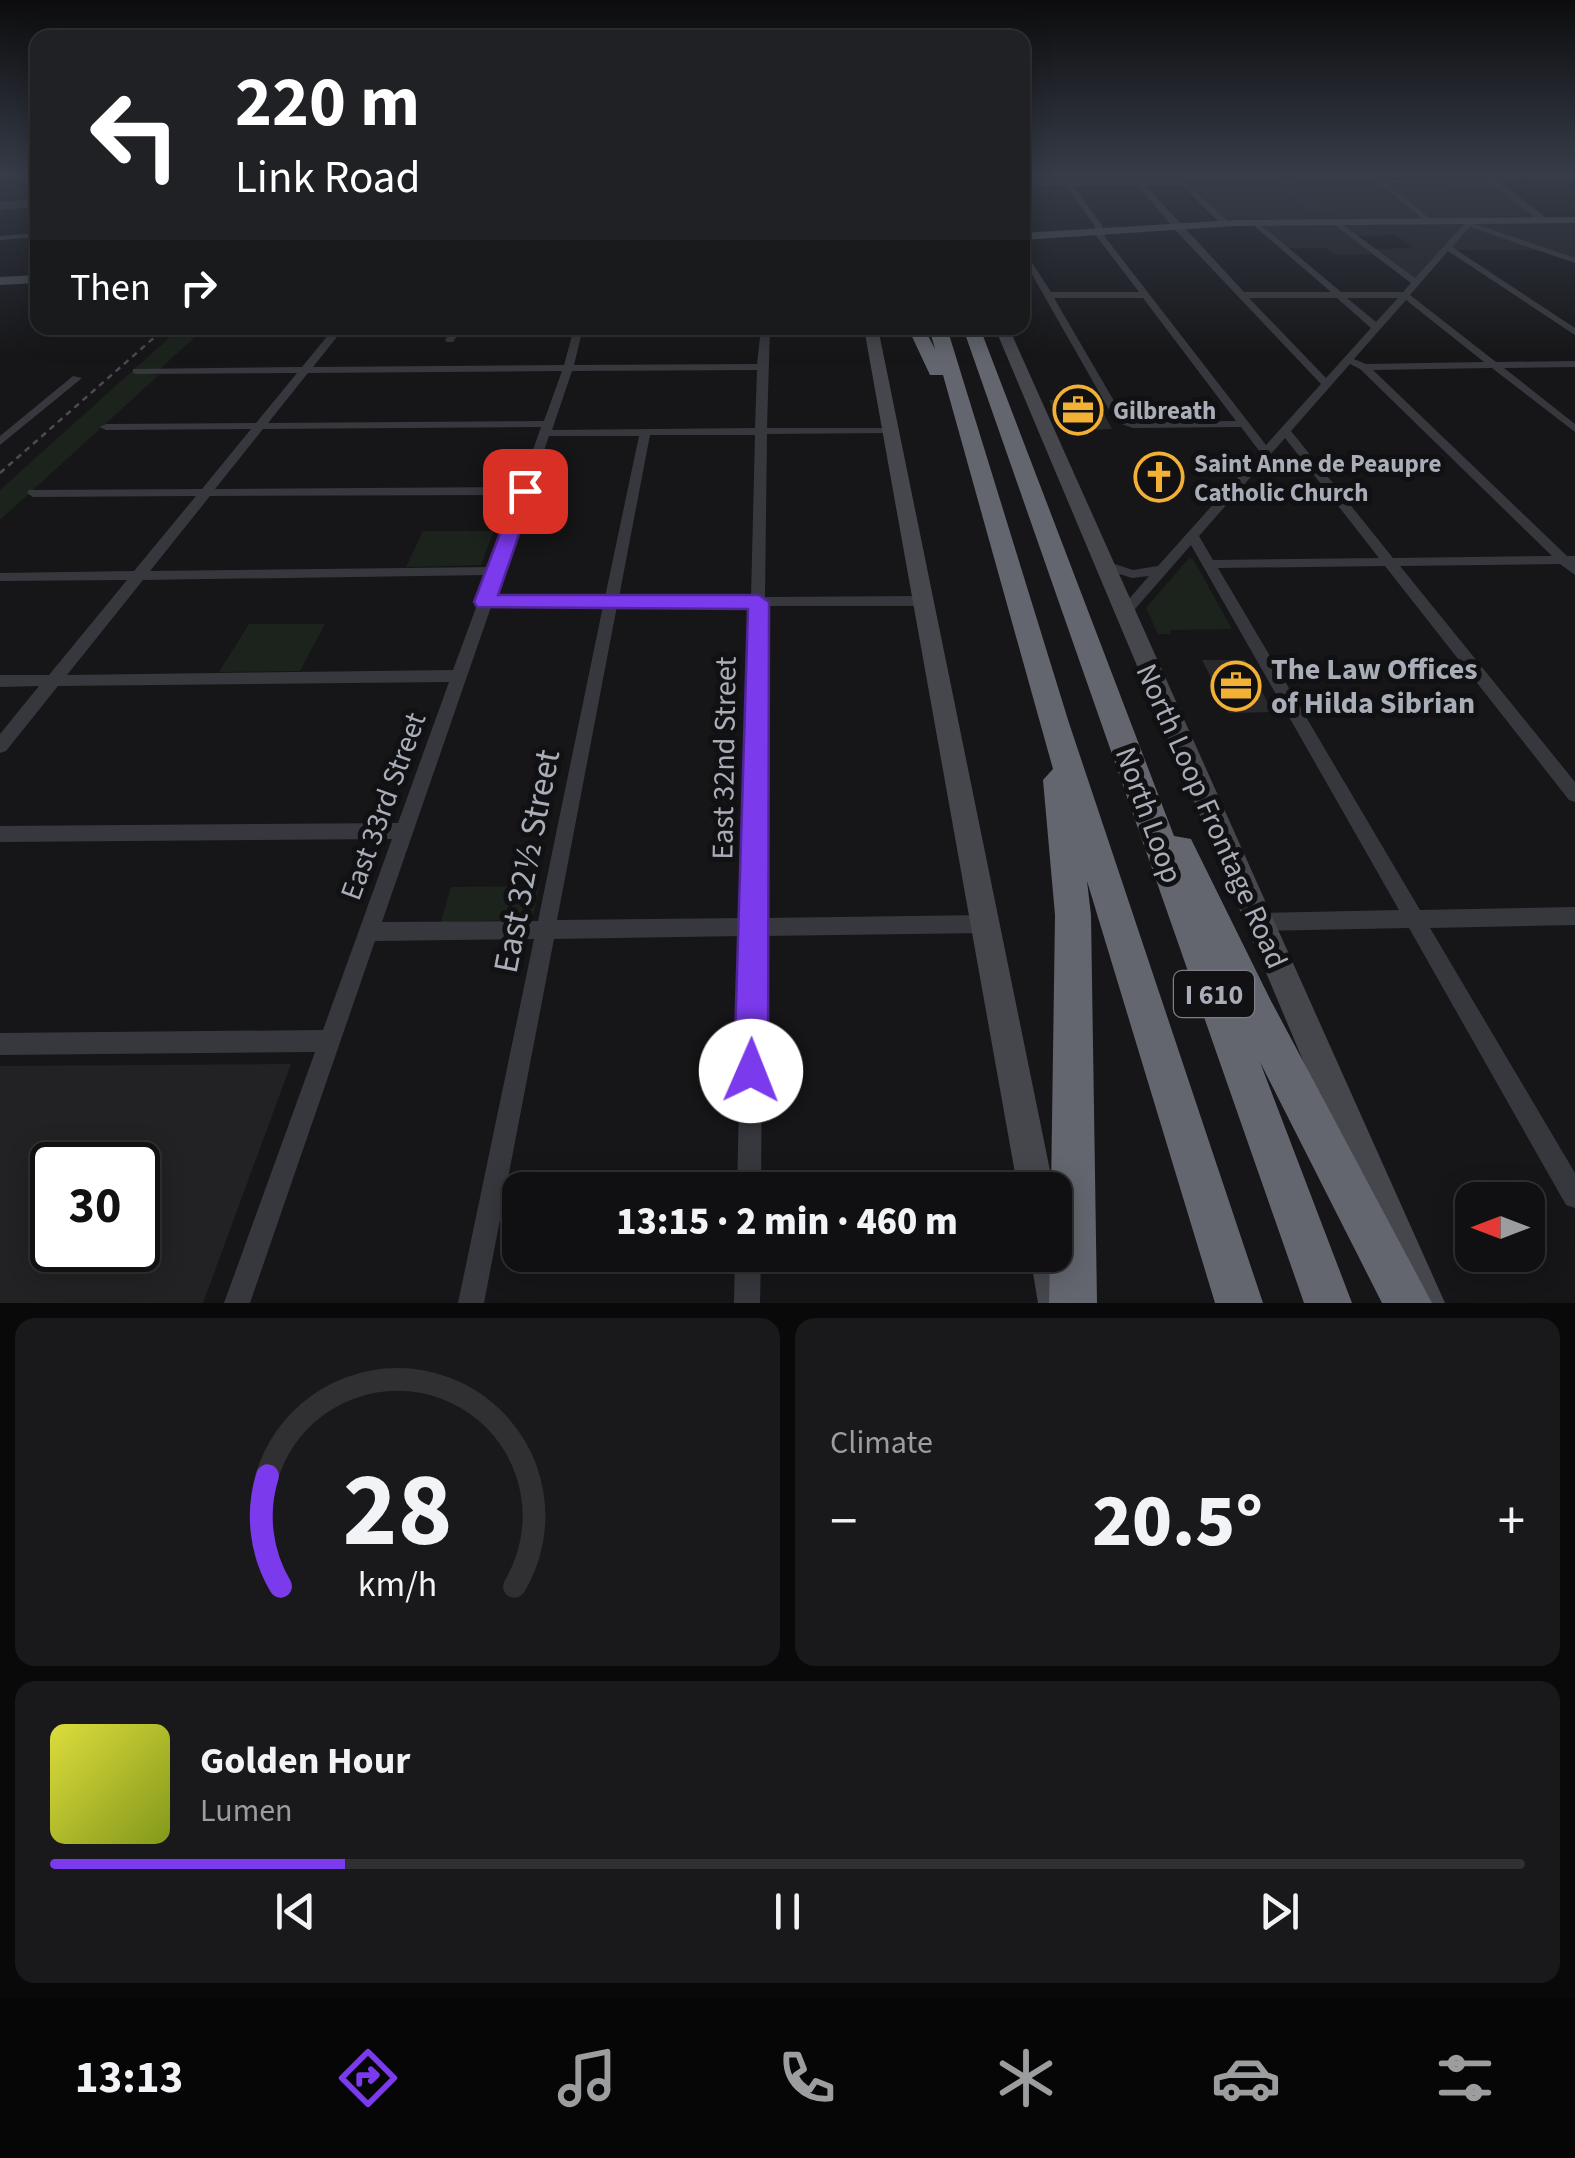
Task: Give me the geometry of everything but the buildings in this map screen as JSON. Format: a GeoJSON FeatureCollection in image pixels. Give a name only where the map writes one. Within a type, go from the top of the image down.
{"type":"FeatureCollection","features":[{"type":"Feature","properties":{"kind":"highway"},"geometry":{"type":"LineString","coordinates":[[919,335],[971,444]]}},
{"type":"Feature","properties":{"kind":"highway","name":"North Loop"},"geometry":{"type":"LineString","coordinates":[[940,335],[1054,724],[1239,1303]]}},
{"type":"Feature","properties":{"kind":"highway","name":"North Loop"},"geometry":{"type":"LineString","coordinates":[[973,335],[1328,1303]]}},
{"type":"Feature","properties":{"kind":"highway"},"geometry":{"type":"LineString","coordinates":[[995,335],[1007,431]]}},
{"type":"Feature","properties":{"kind":"highway"},"geometry":{"type":"LineString","coordinates":[[1101,684],[1256,1013],[1408,1303]]}},
{"type":"Feature","properties":{"kind":"highway"},"geometry":{"type":"LineString","coordinates":[[1054,724],[1073,915],[1074,1303]]}},
{"type":"Feature","properties":{"kind":"main road"},"geometry":{"type":"LineString","coordinates":[[0,278],[30,277]]}},
{"type":"Feature","properties":{"kind":"main road"},"geometry":{"type":"LineString","coordinates":[[872,335],[1033,1172]]}},
{"type":"Feature","properties":{"kind":"main road","name":"North Loop Frontage Road"},"geometry":{"type":"LineString","coordinates":[[1005,335],[1425,1303]]}},
{"type":"Feature","properties":{"kind":"main road"},"geometry":{"type":"LineString","coordinates":[[1052,1272],[1058,1303]]}},
{"type":"Feature","properties":{"kind":"street"},"geometry":{"type":"LineString","coordinates":[[1103,234],[1264,452]]}},
{"type":"Feature","properties":{"kind":"street"},"geometry":{"type":"LineString","coordinates":[[1184,234],[1326,384]]}},
{"type":"Feature","properties":{"kind":"street"},"geometry":{"type":"LineString","coordinates":[[1268,234],[1376,327]]}},
{"type":"Feature","properties":{"kind":"street"},"geometry":{"type":"LineString","coordinates":[[1352,234],[1418,284]]}},
{"type":"Feature","properties":{"kind":"street"},"geometry":{"type":"LineString","coordinates":[[1124,614],[1264,452],[1418,284],[1458,234]]}},
{"type":"Feature","properties":{"kind":"street"},"geometry":{"type":"LineString","coordinates":[[1495,234],[1575,261]]}},
{"type":"Feature","properties":{"kind":"street"},"geometry":{"type":"LineString","coordinates":[[0,238],[30,236]]}},
{"type":"Feature","properties":{"kind":"street"},"geometry":{"type":"LineString","coordinates":[[1449,248],[1575,332]]}},
{"type":"Feature","properties":{"kind":"street"},"geometry":{"type":"LineString","coordinates":[[1030,262],[1120,420],[1134,425],[1242,424]]}},
{"type":"Feature","properties":{"kind":"street"},"geometry":{"type":"LineString","coordinates":[[1050,295],[1147,295]]}},
{"type":"Feature","properties":{"kind":"street"},"geometry":{"type":"LineString","coordinates":[[1241,295],[1405,295],[1575,429]]}},
{"type":"Feature","properties":{"kind":"street"},"geometry":{"type":"LineString","coordinates":[[0,746],[334,335]]}},
{"type":"Feature","properties":{"kind":"street"},"geometry":{"type":"LineString","coordinates":[[450,340],[453,335]]}},
{"type":"Feature","properties":{"kind":"street","name":"East 33rd Street"},"geometry":{"type":"LineString","coordinates":[[237,1303],[525,491],[576,335]]}},
{"type":"Feature","properties":{"kind":"street","name":"East 32nd Street"},"geometry":{"type":"LineString","coordinates":[[749,1172],[765,335]]}},
{"type":"Feature","properties":{"kind":"street"},"geometry":{"type":"LineString","coordinates":[[1349,360],[1364,367],[1569,560],[1575,571]]}},
{"type":"Feature","properties":{"kind":"street"},"geometry":{"type":"LineString","coordinates":[[1364,367],[1575,364]]}},
{"type":"Feature","properties":{"kind":"street"},"geometry":{"type":"LineString","coordinates":[[137,371],[762,367]]}},
{"type":"Feature","properties":{"kind":"street"},"geometry":{"type":"LineString","coordinates":[[0,442],[77,378]]}},
{"type":"Feature","properties":{"kind":"street"},"geometry":{"type":"LineString","coordinates":[[106,427],[890,430]]}},
{"type":"Feature","properties":{"kind":"street"},"geometry":{"type":"LineString","coordinates":[[1284,430],[1575,795]]}},
{"type":"Feature","properties":{"kind":"street","name":"East 32½ Street"},"geometry":{"type":"LineString","coordinates":[[472,1303],[645,432]]}},
{"type":"Feature","properties":{"kind":"street"},"geometry":{"type":"LineString","coordinates":[[32,492],[525,491]]}},
{"type":"Feature","properties":{"kind":"street"},"geometry":{"type":"LineString","coordinates":[[1192,535],[1575,1196]]}},
{"type":"Feature","properties":{"kind":"street"},"geometry":{"type":"LineString","coordinates":[[1211,564],[1569,560]]}},
{"type":"Feature","properties":{"kind":"street"},"geometry":{"type":"LineString","coordinates":[[1102,564],[1132,574],[1160,570]]}},
{"type":"Feature","properties":{"kind":"street"},"geometry":{"type":"LineString","coordinates":[[0,577],[495,571]]}},
{"type":"Feature","properties":{"kind":"street"},"geometry":{"type":"LineString","coordinates":[[484,602],[924,602]]}},
{"type":"Feature","properties":{"kind":"street"},"geometry":{"type":"LineString","coordinates":[[0,681],[458,676]]}},
{"type":"Feature","properties":{"kind":"street"},"geometry":{"type":"LineString","coordinates":[[0,834],[403,830]]}},
{"type":"Feature","properties":{"kind":"street"},"geometry":{"type":"LineString","coordinates":[[1258,922],[1575,916]]}},
{"type":"Feature","properties":{"kind":"street"},"geometry":{"type":"LineString","coordinates":[[367,932],[985,924]]}},
{"type":"Feature","properties":{"kind":"street"},"geometry":{"type":"LineString","coordinates":[[0,1044],[328,1041]]}},
{"type":"Feature","properties":{"kind":"street"},"geometry":{"type":"LineString","coordinates":[[747,1303],[748,1272]]}},
{"type":"Feature","properties":{"kind":"shaded area"},"geometry":{"type":"Polygon","coordinates":[[[1271,234],[1575,234],[1575,258],[1544,250],[1441,250],[1415,279],[1374,249],[1412,248],[1396,235],[1352,236],[1376,254],[1335,255],[1326,248],[1287,248],[1271,234]]]}},
{"type":"Feature","properties":{"kind":"shaded area"},"geometry":{"type":"Polygon","coordinates":[[[172,335],[197,335],[160,369],[134,373],[159,375],[0,520],[0,490],[172,335]]]}},
{"type":"Feature","properties":{"kind":"shaded area"},"geometry":{"type":"Polygon","coordinates":[[[423,531],[494,531],[481,565],[406,567],[423,531]]]}},
{"type":"Feature","properties":{"kind":"shaded area"},"geometry":{"type":"Polygon","coordinates":[[[1189,558],[1232,629],[1170,630],[1171,634],[1158,634],[1146,608],[1189,558]]]}},
{"type":"Feature","properties":{"kind":"shaded area"},"geometry":{"type":"Polygon","coordinates":[[[249,624],[325,624],[300,671],[219,672],[249,624]]]}},
{"type":"Feature","properties":{"kind":"shaded area"},"geometry":{"type":"Polygon","coordinates":[[[539,886],[534,913],[525,920],[441,922],[451,887],[539,886]]]}},
{"type":"Feature","properties":{"kind":"shaded area"},"geometry":{"type":"Polygon","coordinates":[[[291,1064],[203,1303],[0,1303],[0,1066],[291,1064]]]}},
{"type":"Feature","properties":{"kind":"railway"},"geometry":{"type":"LineString","coordinates":[[0,473],[157,335]]}},
{"type":"Feature","properties":{"kind":"place","name":"Gilbreath"},"geometry":{"type":"Point","coordinates":[1078,410]}},
{"type":"Feature","properties":{"kind":"place","name":"Saint Anne de Peaupre Catholic Church"},"geometry":{"type":"Point","coordinates":[1159,477]}},
{"type":"Feature","properties":{"kind":"place","name":"The Law Offices of Hilda Sibrian"},"geometry":{"type":"Point","coordinates":[1236,686]}},
{"type":"Feature","properties":{"kind":"route"},"geometry":{"type":"LineString","coordinates":[[525,491],[484,602],[759,602],[751,1071]]}}]}
